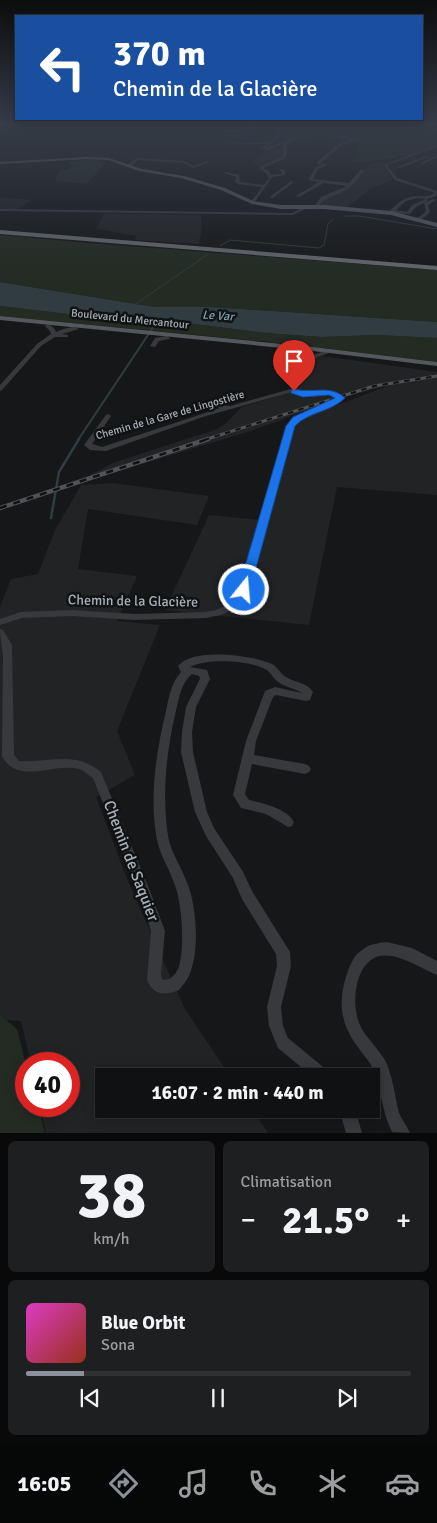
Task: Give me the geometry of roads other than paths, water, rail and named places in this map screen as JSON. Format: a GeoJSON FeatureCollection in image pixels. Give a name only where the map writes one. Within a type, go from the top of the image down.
{"type":"FeatureCollection","features":[{"type":"Feature","properties":{"kind":"highway"},"geometry":{"type":"LineString","coordinates":[[0,231],[437,267]]}},
{"type":"Feature","properties":{"kind":"main road"},"geometry":{"type":"LineString","coordinates":[[169,176],[223,189],[252,202],[276,206],[392,212],[437,225]]}},
{"type":"Feature","properties":{"kind":"main road","name":"Boulevard du Mercantour"},"geometry":{"type":"LineString","coordinates":[[0,321],[305,348],[437,366]]}},
{"type":"Feature","properties":{"kind":"main road","name":"Boulevard du Mercantour"},"geometry":{"type":"LineString","coordinates":[[0,321],[142,334]]}},
{"type":"Feature","properties":{"kind":"main road","name":"Boulevard du Mercantour"},"geometry":{"type":"LineString","coordinates":[[154,335],[167,338],[289,349],[437,366]]}},
{"type":"Feature","properties":{"kind":"street"},"geometry":{"type":"LineString","coordinates":[[237,176],[238,182],[283,190]]}},
{"type":"Feature","properties":{"kind":"street"},"geometry":{"type":"LineString","coordinates":[[252,202],[271,178],[270,176]]}},
{"type":"Feature","properties":{"kind":"street"},"geometry":{"type":"LineString","coordinates":[[312,176],[310,180],[348,184]]}},
{"type":"Feature","properties":{"kind":"street"},"geometry":{"type":"LineString","coordinates":[[323,176],[331,178],[330,182]]}},
{"type":"Feature","properties":{"kind":"street"},"geometry":{"type":"LineString","coordinates":[[315,207],[324,196],[342,190],[358,176]]}},
{"type":"Feature","properties":{"kind":"street"},"geometry":{"type":"LineString","coordinates":[[393,176],[437,193]]}},
{"type":"Feature","properties":{"kind":"street"},"geometry":{"type":"LineString","coordinates":[[272,197],[292,182]]}},
{"type":"Feature","properties":{"kind":"street"},"geometry":{"type":"LineString","coordinates":[[298,196],[322,182]]}},
{"type":"Feature","properties":{"kind":"street"},"geometry":{"type":"LineString","coordinates":[[392,212],[398,205],[412,197],[429,198],[437,193]]}},
{"type":"Feature","properties":{"kind":"street"},"geometry":{"type":"LineString","coordinates":[[418,220],[430,208],[426,204],[437,199]]}},
{"type":"Feature","properties":{"kind":"street"},"geometry":{"type":"LineString","coordinates":[[392,212],[408,213],[414,206],[426,200]]}},
{"type":"Feature","properties":{"kind":"street"},"geometry":{"type":"LineString","coordinates":[[0,210],[293,214],[308,207]]}},
{"type":"Feature","properties":{"kind":"street"},"geometry":{"type":"LineString","coordinates":[[48,326],[53,330],[54,335]]}},
{"type":"Feature","properties":{"kind":"street"},"geometry":{"type":"LineString","coordinates":[[0,389],[39,345],[54,335],[76,329]]}},
{"type":"Feature","properties":{"kind":"street"},"geometry":{"type":"LineString","coordinates":[[54,335],[66,336]]}},
{"type":"Feature","properties":{"kind":"street"},"geometry":{"type":"LineString","coordinates":[[153,346],[157,339],[167,338]]}},
{"type":"Feature","properties":{"kind":"street"},"geometry":{"type":"LineString","coordinates":[[289,349],[303,354],[305,363],[294,390]]}},
{"type":"Feature","properties":{"kind":"street"},"geometry":{"type":"LineString","coordinates":[[305,363],[316,356],[326,353]]}},
{"type":"Feature","properties":{"kind":"street"},"geometry":{"type":"LineString","coordinates":[[10,377],[18,379]]}},
{"type":"Feature","properties":{"kind":"street","name":"Chemin de la Gare de Lingostière"},"geometry":{"type":"LineString","coordinates":[[108,416],[88,444],[92,448],[103,449],[204,415],[294,390]]}},
{"type":"Feature","properties":{"kind":"street","name":"Chemin de la Glacière"},"geometry":{"type":"LineString","coordinates":[[1,626],[21,615],[72,613],[135,617],[206,615],[217,614],[231,607],[237,602],[244,590],[290,426],[296,419],[333,404],[340,398],[331,392],[303,395],[296,393],[294,390]]}},
{"type":"Feature","properties":{"kind":"street"},"geometry":{"type":"LineString","coordinates":[[205,405],[235,407]]}},
{"type":"Feature","properties":{"kind":"street","name":"Chemin de Saquier"},"geometry":{"type":"LineString","coordinates":[[1,626],[7,645],[8,656],[4,714],[8,756],[14,764],[22,767],[75,764],[91,769],[96,775],[158,931],[154,980],[161,987],[174,985],[183,975],[188,955],[183,889],[169,862],[162,835],[159,791],[161,754],[176,688],[186,672]]}},
{"type":"Feature","properties":{"kind":"street"},"geometry":{"type":"LineString","coordinates":[[288,822],[269,810],[249,806],[241,800],[239,794],[251,741],[269,694],[275,691],[306,697],[308,692],[280,679],[273,668],[251,660],[238,658],[192,662],[183,666],[186,672],[198,670],[203,673],[205,679],[191,707],[187,732],[187,752],[200,812],[210,832],[238,874],[247,895],[283,952],[284,966],[274,1007],[276,1026],[283,1043],[313,1068]]}},
{"type":"Feature","properties":{"kind":"street"},"geometry":{"type":"LineString","coordinates":[[247,758],[305,769]]}},
{"type":"Feature","properties":{"kind":"street"},"geometry":{"type":"LineString","coordinates":[[402,1133],[395,1122],[380,1065],[354,1028],[350,1016],[350,984],[359,960],[368,952],[379,949],[403,950],[437,968]]}},
{"type":"Feature","properties":{"kind":"street"},"geometry":{"type":"LineString","coordinates":[[350,1118],[354,1133]]}},
{"type":"Feature","properties":{"kind":"water","name":"Le Var"},"geometry":{"type":"Polygon","coordinates":[[[0,282],[155,307],[211,307],[437,322],[437,338],[376,335],[321,337],[266,333],[170,321],[94,317],[0,306],[0,282]]]}},
{"type":"Feature","properties":{"kind":"waterway"},"geometry":{"type":"LineString","coordinates":[[344,216],[359,216],[437,229]]}},
{"type":"Feature","properties":{"kind":"waterway"},"geometry":{"type":"LineString","coordinates":[[220,246],[230,240],[319,248],[324,245],[328,224],[333,219]]}},
{"type":"Feature","properties":{"kind":"waterway"},"geometry":{"type":"LineString","coordinates":[[133,306],[208,254]]}},
{"type":"Feature","properties":{"kind":"waterway"},"geometry":{"type":"LineString","coordinates":[[78,440],[158,320],[156,318]]}},
{"type":"Feature","properties":{"kind":"waterway"},"geometry":{"type":"LineString","coordinates":[[51,518],[59,472],[79,439]]}},
{"type":"Feature","properties":{"kind":"railway"},"geometry":{"type":"LineString","coordinates":[[204,440],[374,386],[437,376]]}},
{"type":"Feature","properties":{"kind":"railway"},"geometry":{"type":"LineString","coordinates":[[0,508],[208,439]]}}]}
